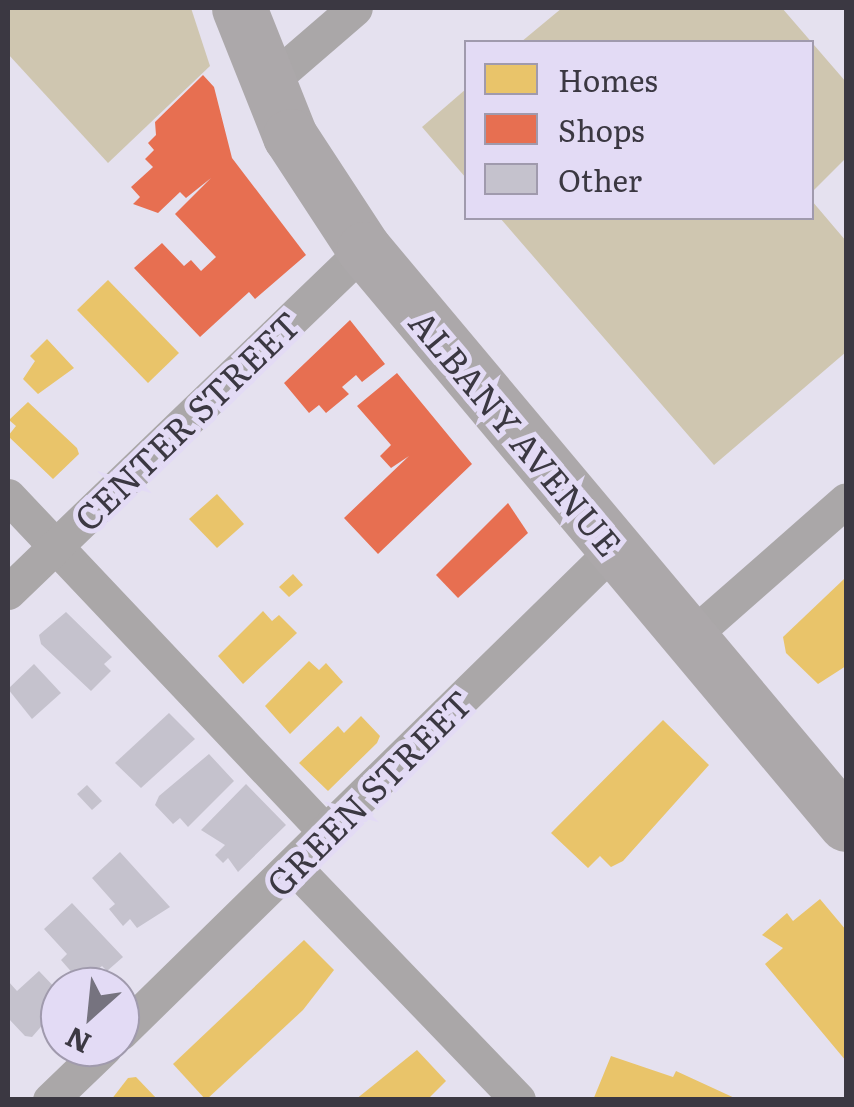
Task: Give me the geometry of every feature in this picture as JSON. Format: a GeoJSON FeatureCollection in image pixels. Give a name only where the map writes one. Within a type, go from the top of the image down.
{"type":"FeatureCollection","features":[{"type":"Feature","properties":{"kind":"highway","name":"ALBANY AVENUE"},"geometry":{"type":"LineString","coordinates":[[239,8],[267,84],[317,183],[364,249],[846,824]]}},
{"type":"Feature","properties":{"kind":"street"},"geometry":{"type":"LineString","coordinates":[[267,84],[355,8]]}},
{"type":"Feature","properties":{"kind":"street","name":"CENTER STREET"},"geometry":{"type":"LineString","coordinates":[[8,592],[364,249]]}},
{"type":"Feature","properties":{"kind":"street"},"geometry":{"type":"LineString","coordinates":[[8,496],[326,832]]}},
{"type":"Feature","properties":{"kind":"street"},"geometry":{"type":"LineString","coordinates":[[688,639],[846,500]]}},
{"type":"Feature","properties":{"kind":"street","name":"GREEN STREET"},"geometry":{"type":"LineString","coordinates":[[140,1014],[294,868],[614,549]]}},
{"type":"Feature","properties":{"kind":"street"},"geometry":{"type":"LineString","coordinates":[[294,868],[518,1100]]}},
{"type":"Feature","properties":{"kind":"street"},"geometry":{"type":"LineString","coordinates":[[50,1100],[84,1067]]}},
{"type":"Feature","properties":{"kind":"shaded area"},"geometry":{"type":"Polygon","coordinates":[[[8,8],[191,8],[210,66],[108,163],[8,54],[8,8]]]}},
{"type":"Feature","properties":{"kind":"shaded area"},"geometry":{"type":"Polygon","coordinates":[[[562,8],[782,8],[809,40],[523,40],[562,8]]]}},
{"type":"Feature","properties":{"kind":"shaded area"},"geometry":{"type":"Polygon","coordinates":[[[814,45],[846,82],[846,158],[814,190],[814,45]]]}},
{"type":"Feature","properties":{"kind":"shaded area"},"geometry":{"type":"Polygon","coordinates":[[[464,91],[464,176],[422,127],[464,91]]]}},
{"type":"Feature","properties":{"kind":"shaded area"},"geometry":{"type":"Polygon","coordinates":[[[814,203],[846,241],[846,352],[714,465],[502,220],[814,220],[814,203]]]}},
{"type":"Feature","properties":{"kind":"building: Homes"},"geometry":{"type":"Polygon","coordinates":[[[108,280],[179,353],[148,383],[77,310],[108,280]]]}},
{"type":"Feature","properties":{"kind":"building: Homes"},"geometry":{"type":"Polygon","coordinates":[[[47,339],[74,368],[38,394],[23,379],[35,361],[30,356],[47,339]]]}},
{"type":"Feature","properties":{"kind":"building: Homes"},"geometry":{"type":"Polygon","coordinates":[[[28,402],[79,454],[53,479],[8,436],[16,426],[9,420],[28,402]]]}},
{"type":"Feature","properties":{"kind":"building: Homes"},"geometry":{"type":"Polygon","coordinates":[[[217,494],[244,524],[217,548],[189,519],[217,494]]]}},
{"type":"Feature","properties":{"kind":"building: Homes"},"geometry":{"type":"Polygon","coordinates":[[[293,574],[303,585],[289,597],[279,587],[293,574]]]}},
{"type":"Feature","properties":{"kind":"building: Homes"},"geometry":{"type":"Polygon","coordinates":[[[844,579],[846,666],[818,684],[786,653],[783,637],[844,579]]]}},
{"type":"Feature","properties":{"kind":"building: Homes"},"geometry":{"type":"Polygon","coordinates":[[[263,611],[272,621],[279,615],[297,633],[243,684],[218,656],[263,611]]]}},
{"type":"Feature","properties":{"kind":"building: Homes"},"geometry":{"type":"Polygon","coordinates":[[[309,661],[319,670],[326,663],[343,682],[290,734],[265,706],[309,661]]]}},
{"type":"Feature","properties":{"kind":"building: Homes"},"geometry":{"type":"Polygon","coordinates":[[[361,716],[380,736],[377,743],[328,791],[299,763],[338,726],[344,733],[361,716]]]}},
{"type":"Feature","properties":{"kind":"building: Homes"},"geometry":{"type":"Polygon","coordinates":[[[663,720],[709,765],[623,861],[611,867],[600,856],[588,868],[551,833],[663,720]]]}},
{"type":"Feature","properties":{"kind":"building: Homes"},"geometry":{"type":"Polygon","coordinates":[[[820,899],[846,930],[846,1061],[765,964],[783,948],[762,935],[787,913],[793,921],[820,899]]]}},
{"type":"Feature","properties":{"kind":"building: Homes"},"geometry":{"type":"Polygon","coordinates":[[[304,940],[334,970],[303,1010],[206,1100],[173,1064],[304,940]]]}},
{"type":"Feature","properties":{"kind":"building: Homes"},"geometry":{"type":"Polygon","coordinates":[[[417,1050],[446,1081],[427,1100],[355,1100],[417,1050]]]}},
{"type":"Feature","properties":{"kind":"building: Homes"},"geometry":{"type":"Polygon","coordinates":[[[611,1056],[673,1077],[676,1071],[739,1100],[593,1100],[611,1056]]]}},
{"type":"Feature","properties":{"kind":"building: Homes"},"geometry":{"type":"Polygon","coordinates":[[[136,1077],[158,1100],[111,1100],[128,1078],[136,1077]]]}},
{"type":"Feature","properties":{"kind":"building: Shops"},"geometry":{"type":"Polygon","coordinates":[[[203,75],[214,87],[232,158],[306,255],[255,299],[249,292],[200,337],[134,268],[162,243],[184,266],[191,260],[201,271],[216,257],[175,214],[211,178],[186,198],[180,192],[158,213],[133,204],[140,197],[131,187],[153,167],[145,159],[154,150],[148,143],[156,135],[155,122],[203,75]]]}},
{"type":"Feature","properties":{"kind":"building: Shops"},"geometry":{"type":"Polygon","coordinates":[[[350,320],[385,364],[362,382],[356,375],[342,387],[349,394],[326,413],[319,405],[309,413],[284,383],[350,320]]]}},
{"type":"Feature","properties":{"kind":"building: Shops"},"geometry":{"type":"Polygon","coordinates":[[[397,373],[472,464],[378,554],[344,518],[409,456],[391,468],[380,456],[391,445],[357,406],[397,373]]]}},
{"type":"Feature","properties":{"kind":"building: Shops"},"geometry":{"type":"Polygon","coordinates":[[[508,503],[528,533],[458,598],[436,575],[508,503]]]}},
{"type":"Feature","properties":{"kind":"building: Other"},"geometry":{"type":"Polygon","coordinates":[[[66,612],[112,657],[104,664],[111,671],[91,691],[41,644],[39,635],[66,612]]]}},
{"type":"Feature","properties":{"kind":"building: Other"},"geometry":{"type":"Polygon","coordinates":[[[34,664],[61,693],[32,719],[8,689],[34,664]]]}},
{"type":"Feature","properties":{"kind":"building: Other"},"geometry":{"type":"Polygon","coordinates":[[[169,713],[195,739],[141,788],[115,763],[169,713]]]}},
{"type":"Feature","properties":{"kind":"building: Other"},"geometry":{"type":"Polygon","coordinates":[[[209,754],[234,781],[188,827],[180,818],[173,824],[155,805],[159,796],[209,754]]]}},
{"type":"Feature","properties":{"kind":"building: Other"},"geometry":{"type":"Polygon","coordinates":[[[246,784],[286,825],[238,872],[228,858],[223,863],[215,855],[225,845],[201,830],[246,784]]]}},
{"type":"Feature","properties":{"kind":"building: Other"},"geometry":{"type":"Polygon","coordinates":[[[87,785],[102,801],[92,810],[77,794],[87,785]]]}},
{"type":"Feature","properties":{"kind":"building: Other"},"geometry":{"type":"Polygon","coordinates":[[[120,852],[170,907],[137,928],[130,919],[123,926],[109,909],[115,904],[92,878],[120,852]]]}},
{"type":"Feature","properties":{"kind":"building: Other"},"geometry":{"type":"Polygon","coordinates":[[[72,903],[123,957],[112,967],[67,967],[61,960],[67,954],[44,929],[72,903]]]}},
{"type":"Feature","properties":{"kind":"building: Other"},"geometry":{"type":"Polygon","coordinates":[[[40,972],[40,1028],[32,1037],[25,1036],[8,1018],[8,981],[17,991],[40,972]]]}}]}
